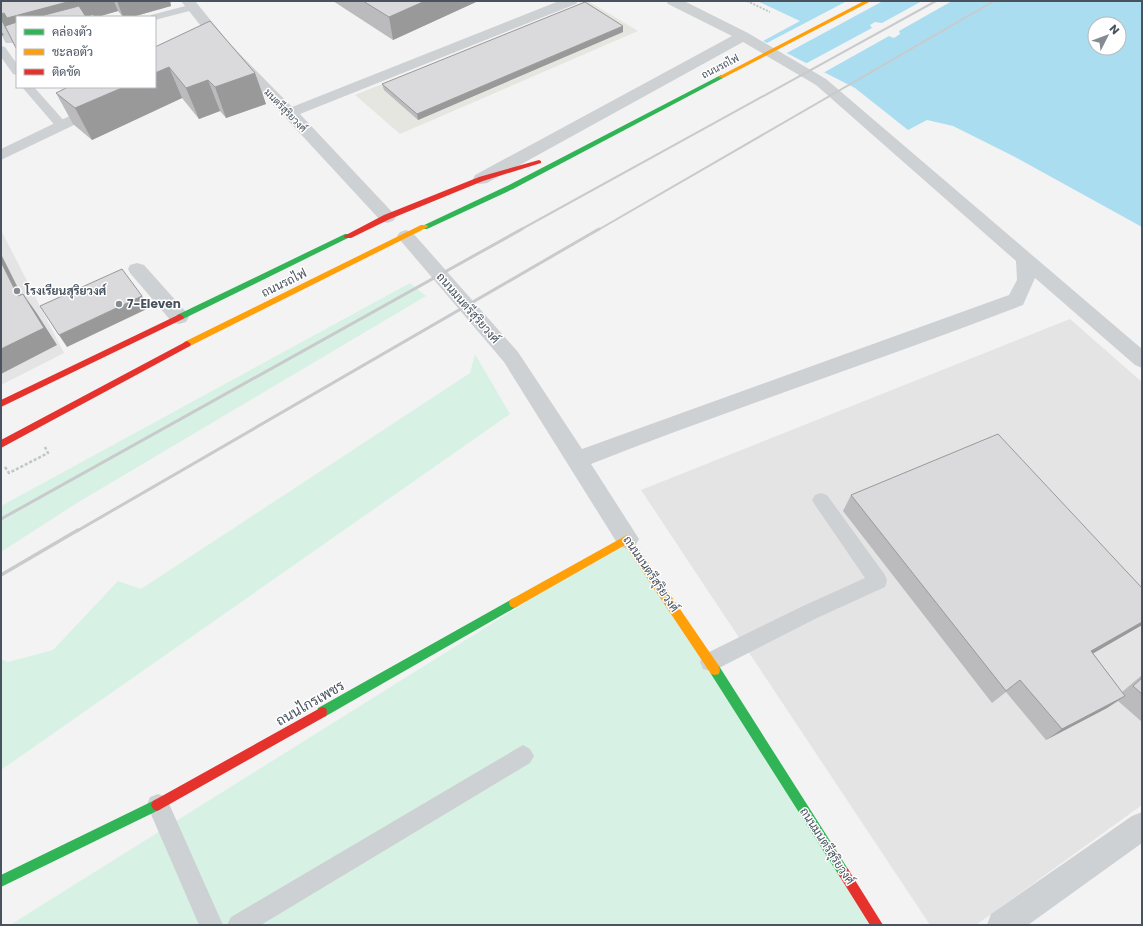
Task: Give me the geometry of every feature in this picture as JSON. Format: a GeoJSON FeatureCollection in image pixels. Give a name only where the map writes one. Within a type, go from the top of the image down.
{"type":"FeatureCollection","features":[{"type":"Feature","properties":{"kind":"main road","name":"ถนนรถไฟ"},"geometry":{"type":"LineString","coordinates":[[1,444],[212,331],[406,236],[511,187],[868,1]]}},
{"type":"Feature","properties":{"kind":"main road","name":"ถนนรถไฟ"},"geometry":{"type":"LineString","coordinates":[[1,404],[387,217],[481,179],[581,150]]}},
{"type":"Feature","properties":{"kind":"main road","name":"ถนนมนตรีสุริยวงศ์"},"geometry":{"type":"LineString","coordinates":[[627,539],[710,662],[878,925]]}},
{"type":"Feature","properties":{"kind":"main road","name":"ถนนไกรเพชร"},"geometry":{"type":"LineString","coordinates":[[1,881],[158,805],[627,539]]}},
{"type":"Feature","properties":{"kind":"street"},"geometry":{"type":"LineString","coordinates":[[290,113],[571,1]]}},
{"type":"Feature","properties":{"kind":"street"},"geometry":{"type":"LineString","coordinates":[[673,1],[743,36],[822,82],[1142,360]]}},
{"type":"Feature","properties":{"kind":"street","name":"มนตรีสุริยวงศ์"},"geometry":{"type":"LineString","coordinates":[[190,4],[218,51],[290,113],[387,217]]}},
{"type":"Feature","properties":{"kind":"street"},"geometry":{"type":"LineString","coordinates":[[481,179],[743,36]]}},
{"type":"Feature","properties":{"kind":"street"},"geometry":{"type":"LineString","coordinates":[[1,155],[140,88]]}},
{"type":"Feature","properties":{"kind":"street","name":"ถนนมนตรีสุริยวงศ์"},"geometry":{"type":"LineString","coordinates":[[406,236],[511,356],[576,461],[627,539]]}},
{"type":"Feature","properties":{"kind":"street"},"geometry":{"type":"LineString","coordinates":[[576,461],[636,438],[928,334],[1016,300],[1026,280],[1024,259]]}},
{"type":"Feature","properties":{"kind":"street"},"geometry":{"type":"LineString","coordinates":[[137,269],[179,317]]}},
{"type":"Feature","properties":{"kind":"street"},"geometry":{"type":"LineString","coordinates":[[1002,925],[1142,826]]}},
{"type":"Feature","properties":{"kind":"lane"},"geometry":{"type":"LineString","coordinates":[[156,17],[190,4]]}},
{"type":"Feature","properties":{"kind":"lane"},"geometry":{"type":"LineString","coordinates":[[4,20],[9,42]]}},
{"type":"Feature","properties":{"kind":"lane"},"geometry":{"type":"LineString","coordinates":[[1,49],[16,71]]}},
{"type":"Feature","properties":{"kind":"lane"},"geometry":{"type":"LineString","coordinates":[[29,88],[62,126]]}},
{"type":"Feature","properties":{"kind":"lane"},"geometry":{"type":"LineString","coordinates":[[710,662],[810,612],[878,581],[821,500]]}},
{"type":"Feature","properties":{"kind":"lane"},"geometry":{"type":"LineString","coordinates":[[239,925],[523,756]]}},
{"type":"Feature","properties":{"kind":"lane"},"geometry":{"type":"LineString","coordinates":[[158,805],[211,925]]}},
{"type":"Feature","properties":{"kind":"path"},"geometry":{"type":"LineString","coordinates":[[747,1],[770,12]]}},
{"type":"Feature","properties":{"kind":"path"},"geometry":{"type":"LineString","coordinates":[[9,474],[48,454]]}},
{"type":"Feature","properties":{"kind":"shaded area"},"geometry":{"type":"Polygon","coordinates":[[[588,1],[638,31],[400,134],[355,95],[588,1]]]}},
{"type":"Feature","properties":{"kind":"shaded area","name":"โรงเรียนสุริยวงศ์"},"geometry":{"type":"Polygon","coordinates":[[[1,230],[64,353],[1,385],[1,230]]]}},
{"type":"Feature","properties":{"kind":"shaded area"},"geometry":{"type":"Polygon","coordinates":[[[1070,319],[1142,382],[1142,805],[976,925],[930,925],[641,490],[1070,319]]]}},
{"type":"Feature","properties":{"kind":"green space"},"geometry":{"type":"Polygon","coordinates":[[[410,283],[426,296],[77,503],[1,552],[1,506],[410,283]]]}},
{"type":"Feature","properties":{"kind":"green space"},"geometry":{"type":"Polygon","coordinates":[[[475,354],[510,414],[1,770],[1,659],[8,662],[53,650],[118,581],[141,589],[470,373],[475,354]]]}},
{"type":"Feature","properties":{"kind":"green space"},"geometry":{"type":"Polygon","coordinates":[[[627,539],[874,925],[10,925],[627,539]]]}},
{"type":"Feature","properties":{"kind":"water"},"geometry":{"type":"Polygon","coordinates":[[[757,1],[1142,1],[1142,227],[1015,157],[953,126],[927,120],[908,130],[855,88],[763,41],[800,21],[757,1]]]}},
{"type":"Feature","properties":{"kind":"pier"},"geometry":{"type":"Polygon","coordinates":[[[847,1],[883,1],[785,54],[765,44],[847,1]]]}},
{"type":"Feature","properties":{"kind":"pier"},"geometry":{"type":"Polygon","coordinates":[[[922,1],[952,1],[899,31],[900,34],[894,38],[889,36],[823,73],[805,64],[872,28],[870,25],[875,22],[882,23],[922,1]]]}},
{"type":"Feature","properties":{"kind":"building"},"geometry":{"type":"Polygon","coordinates":[[[1,1],[71,1],[7,18],[4,13],[1,14],[1,1]]]}},
{"type":"Feature","properties":{"kind":"building"},"geometry":{"type":"Polygon","coordinates":[[[363,1],[425,1],[389,17],[363,1]]]}},
{"type":"Feature","properties":{"kind":"building"},"geometry":{"type":"Polygon","coordinates":[[[585,2],[623,26],[417,114],[382,84],[585,2]]]}},
{"type":"Feature","properties":{"kind":"building"},"geometry":{"type":"Polygon","coordinates":[[[79,6],[85,16],[41,16],[79,6]]]}},
{"type":"Feature","properties":{"kind":"building"},"geometry":{"type":"Polygon","coordinates":[[[210,21],[255,73],[215,87],[208,80],[186,88],[169,67],[156,73],[156,47],[210,21]]]}},
{"type":"Feature","properties":{"kind":"building"},"geometry":{"type":"Polygon","coordinates":[[[16,22],[16,48],[5,26],[16,22]]]}},
{"type":"Feature","properties":{"kind":"building"},"geometry":{"type":"Polygon","coordinates":[[[66,88],[122,88],[75,108],[56,93],[66,88]]]}},
{"type":"Feature","properties":{"kind":"building"},"geometry":{"type":"Polygon","coordinates":[[[1,262],[18,296],[23,294],[44,328],[1,349],[1,262]]]}},
{"type":"Feature","properties":{"kind":"building"},"geometry":{"type":"Polygon","coordinates":[[[122,269],[142,296],[59,335],[40,306],[122,269]]]}},
{"type":"Feature","properties":{"kind":"building"},"geometry":{"type":"Polygon","coordinates":[[[998,434],[1142,588],[1142,622],[1091,651],[1125,696],[1062,729],[1020,680],[1006,691],[851,495],[998,434]]]}},
{"type":"Feature","properties":{"kind":"building"},"geometry":{"type":"Polygon","coordinates":[[[1142,678],[1142,694],[1133,686],[1142,678]]]}},
{"type":"Feature","properties":{"kind":"railway"},"geometry":{"type":"LineString","coordinates":[[520,230],[936,1]]}},
{"type":"Feature","properties":{"kind":"railway"},"geometry":{"type":"LineString","coordinates":[[598,230],[994,1]]}},
{"type":"Feature","properties":{"kind":"railway"},"geometry":{"type":"LineString","coordinates":[[1,519],[522,229]]}},
{"type":"Feature","properties":{"kind":"railway"},"geometry":{"type":"LineString","coordinates":[[77,531],[599,229]]}},
{"type":"Feature","properties":{"kind":"railway"},"geometry":{"type":"LineString","coordinates":[[1,575],[78,530]]}},
{"type":"Feature","properties":{"kind":"traffic: fast"},"geometry":{"type":"LineString","coordinates":[[424,227],[511,187],[721,77]]}},
{"type":"Feature","properties":{"kind":"traffic: fast"},"geometry":{"type":"LineString","coordinates":[[180,317],[348,236]]}},
{"type":"Feature","properties":{"kind":"traffic: fast"},"geometry":{"type":"LineString","coordinates":[[322,712],[514,603]]}},
{"type":"Feature","properties":{"kind":"traffic: fast"},"geometry":{"type":"LineString","coordinates":[[715,670],[844,873]]}},
{"type":"Feature","properties":{"kind":"traffic: fast"},"geometry":{"type":"LineString","coordinates":[[1,881],[157,805]]}},
{"type":"Feature","properties":{"kind":"traffic: slow"},"geometry":{"type":"LineString","coordinates":[[721,77],[868,1]]}},
{"type":"Feature","properties":{"kind":"traffic: slow"},"geometry":{"type":"LineString","coordinates":[[187,344],[424,227]]}},
{"type":"Feature","properties":{"kind":"traffic: slow"},"geometry":{"type":"LineString","coordinates":[[514,603],[627,539],[715,670]]}},
{"type":"Feature","properties":{"kind":"traffic: jam"},"geometry":{"type":"LineString","coordinates":[[348,236],[387,217],[481,179],[539,162]]}},
{"type":"Feature","properties":{"kind":"traffic: jam"},"geometry":{"type":"LineString","coordinates":[[1,404],[180,317]]}},
{"type":"Feature","properties":{"kind":"traffic: jam"},"geometry":{"type":"LineString","coordinates":[[1,444],[187,344]]}},
{"type":"Feature","properties":{"kind":"traffic: jam"},"geometry":{"type":"LineString","coordinates":[[157,805],[322,712]]}},
{"type":"Feature","properties":{"kind":"traffic: jam"},"geometry":{"type":"LineString","coordinates":[[844,873],[877,925]]}},
{"type":"Feature","properties":{"kind":"place","name":"โรงเรียนสุริยวงศ์"},"geometry":{"type":"Point","coordinates":[17,291]}},
{"type":"Feature","properties":{"kind":"place","name":"7-Eleven"},"geometry":{"type":"Point","coordinates":[119,304]}}]}
